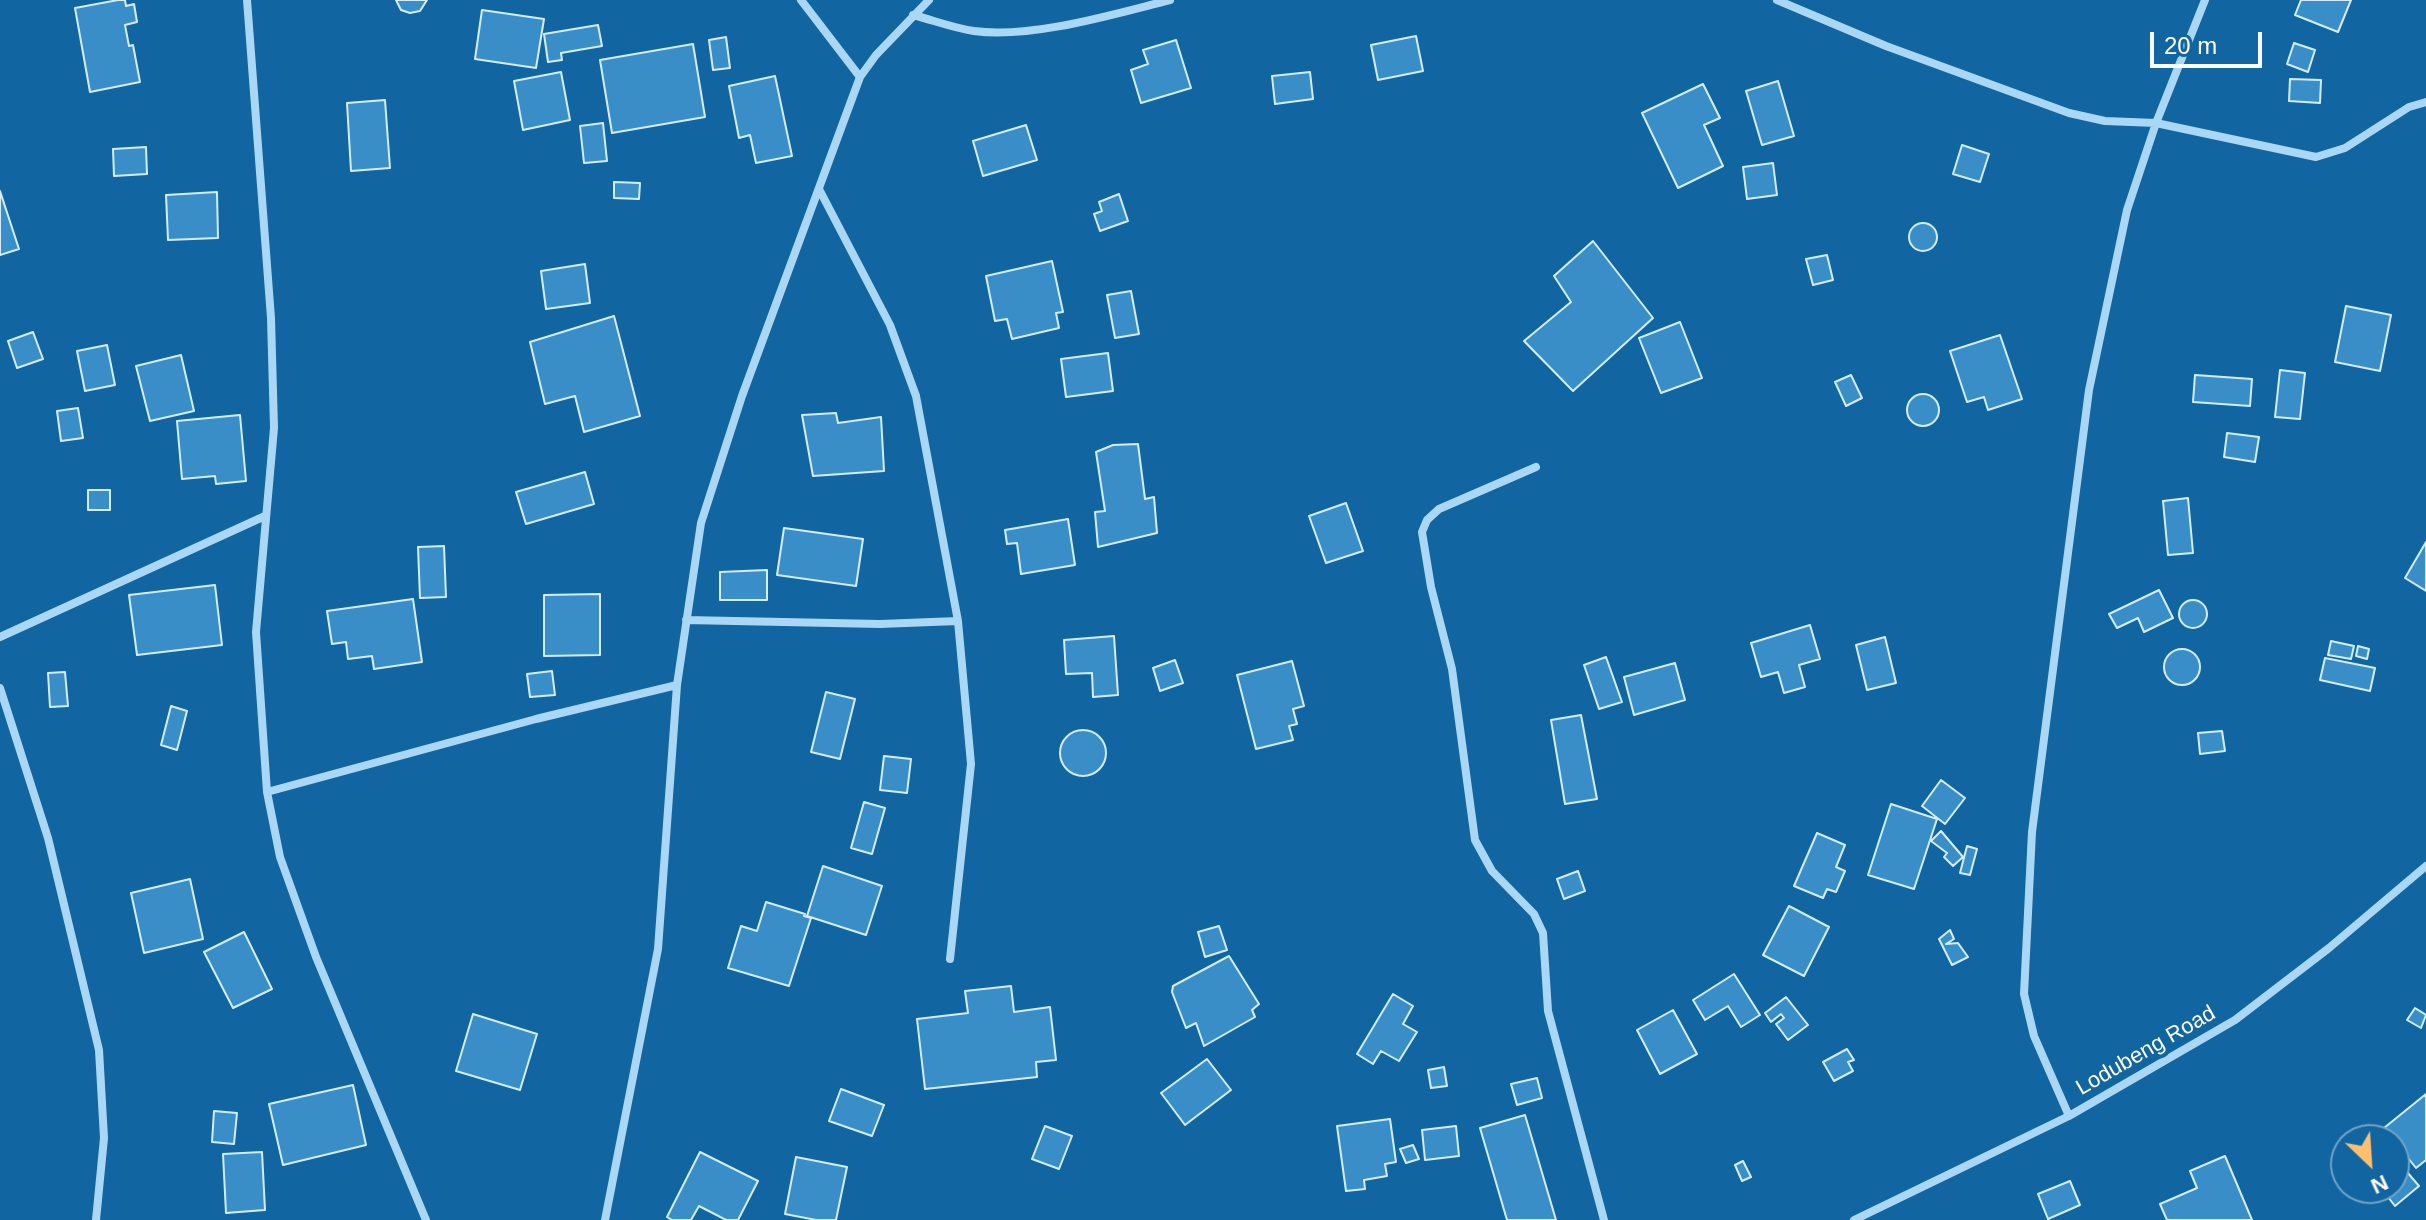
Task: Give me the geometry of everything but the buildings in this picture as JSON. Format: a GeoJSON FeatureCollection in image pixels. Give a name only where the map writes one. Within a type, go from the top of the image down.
{"type":"FeatureCollection","features":[{"type":"Feature","properties":{"kind":"street"},"geometry":{"type":"LineString","coordinates":[[247,0],[271,318],[274,428],[256,632],[267,792],[280,857],[316,957],[426,1220]]}},
{"type":"Feature","properties":{"kind":"street"},"geometry":{"type":"LineString","coordinates":[[801,0],[860,77]]}},
{"type":"Feature","properties":{"kind":"street"},"geometry":{"type":"LineString","coordinates":[[605,1220],[658,949],[677,685],[701,523],[742,396],[860,77],[876,55],[929,0]]}},
{"type":"Feature","properties":{"kind":"street"},"geometry":{"type":"LineString","coordinates":[[913,15],[973,31],[1001,32],[1035,29],[1170,0]]}},
{"type":"Feature","properties":{"kind":"street"},"geometry":{"type":"LineString","coordinates":[[1777,0],[1886,46],[2069,113],[2105,121],[2156,123],[2316,157],[2345,148],[2409,107],[2426,102]]}},
{"type":"Feature","properties":{"kind":"street"},"geometry":{"type":"LineString","coordinates":[[2069,1116],[2034,1036],[2024,994],[2032,832],[2089,390],[2127,210],[2156,123],[2205,0]]}},
{"type":"Feature","properties":{"kind":"street"},"geometry":{"type":"LineString","coordinates":[[819,189],[890,325],[916,396],[958,621],[971,764],[950,959]]}},
{"type":"Feature","properties":{"kind":"street"},"geometry":{"type":"LineString","coordinates":[[1536,467],[1439,509],[1427,520],[1422,532],[1431,587],[1452,669],[1475,840],[1492,871],[1539,922],[1543,933],[1548,1011],[1604,1220]]}},
{"type":"Feature","properties":{"kind":"street"},"geometry":{"type":"LineString","coordinates":[[0,637],[265,516]]}},
{"type":"Feature","properties":{"kind":"street"},"geometry":{"type":"LineString","coordinates":[[686,620],[880,624],[958,621]]}},
{"type":"Feature","properties":{"kind":"street"},"geometry":{"type":"LineString","coordinates":[[267,792],[536,719],[677,685]]}},
{"type":"Feature","properties":{"kind":"street"},"geometry":{"type":"LineString","coordinates":[[0,688],[48,838],[99,1050],[104,1138],[96,1220]]}},
{"type":"Feature","properties":{"kind":"street","name":"Lodubeng Road"},"geometry":{"type":"LineString","coordinates":[[1854,1220],[2069,1116],[2235,1020],[2329,948],[2426,866]]}}]}
